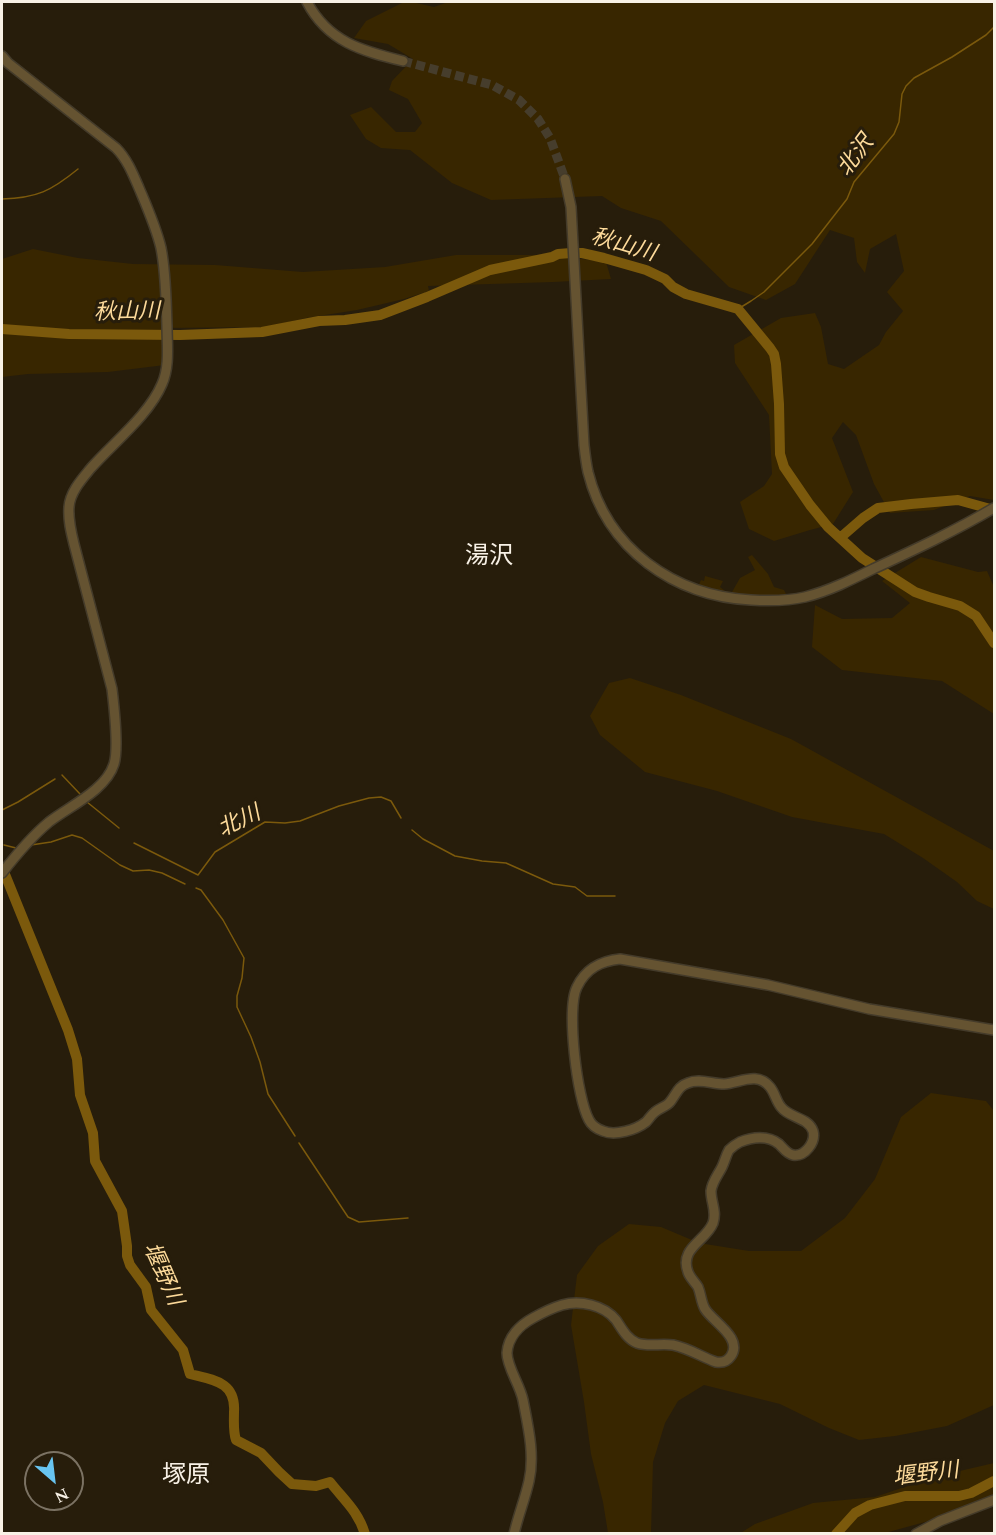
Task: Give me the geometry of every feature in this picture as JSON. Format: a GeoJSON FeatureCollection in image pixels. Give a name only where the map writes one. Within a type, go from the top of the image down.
{"type":"FeatureCollection","features":[{"type":"Feature","properties":{"kind":"street"},"geometry":{"type":"LineString","coordinates":[[307,2],[317,18],[343,42],[373,54],[403,61]]}},
{"type":"Feature","properties":{"kind":"street"},"geometry":{"type":"LineString","coordinates":[[2,56],[116,148],[133,172],[160,247],[166,291],[167,328],[167,369],[162,386],[142,416],[104,453],[80,481],[69,506],[69,523],[112,689],[116,751],[114,764],[97,789],[49,823],[26,843],[4,870]]}},
{"type":"Feature","properties":{"kind":"street"},"geometry":{"type":"LineString","coordinates":[[565,179],[571,207],[584,445],[588,472],[601,506],[612,526],[629,547],[653,567],[675,582],[720,597],[780,601],[804,597],[830,589],[864,574],[994,508]]}},
{"type":"Feature","properties":{"kind":"street"},"geometry":{"type":"LineString","coordinates":[[513,1533],[532,1465],[522,1398],[507,1355],[509,1344],[519,1327],[564,1304],[583,1303],[602,1309],[612,1316],[624,1333],[636,1343],[672,1345],[716,1362],[726,1361],[734,1349],[732,1339],[705,1309],[698,1288],[689,1275],[686,1262],[690,1249],[712,1224],[715,1212],[711,1192],[714,1180],[731,1148],[744,1141],[766,1138],[796,1155],[808,1149],[813,1140],[810,1126],[784,1111],[769,1086],[758,1079],[749,1077],[723,1084],[699,1081],[687,1083],[678,1089],[669,1103],[654,1112],[643,1124],[627,1130],[608,1133],[595,1128],[587,1116],[581,1094],[573,1029],[573,1004],[576,988],[592,966],[620,959],[768,985],[869,1009],[994,1030]]}},
{"type":"Feature","properties":{"kind":"street"},"geometry":{"type":"LineString","coordinates":[[916,1533],[994,1500]]}},
{"type":"Feature","properties":{"kind":"shaded area"},"geometry":{"type":"Polygon","coordinates":[[[404,2],[434,7],[448,2],[994,2],[994,500],[970,496],[934,510],[890,513],[874,484],[856,435],[843,422],[832,438],[853,492],[833,524],[774,541],[749,529],[740,502],[764,486],[772,474],[769,415],[735,363],[734,345],[781,318],[815,313],[821,327],[828,364],[844,369],[879,345],[903,311],[887,292],[904,271],[896,234],[870,249],[865,273],[857,262],[854,238],[830,230],[795,284],[766,300],[729,287],[661,221],[621,208],[602,196],[491,200],[452,183],[410,150],[381,148],[366,139],[350,115],[371,107],[396,132],[415,132],[422,123],[408,99],[389,90],[392,81],[413,59],[388,44],[354,38],[366,21],[404,2]]]}},
{"type":"Feature","properties":{"kind":"shaded area"},"geometry":{"type":"Polygon","coordinates":[[[33,249],[78,258],[133,264],[215,265],[303,272],[385,267],[456,255],[550,255],[606,262],[611,279],[428,286],[429,291],[404,299],[267,327],[163,328],[165,365],[108,372],[2,377],[2,259],[33,249]]]}},
{"type":"Feature","properties":{"kind":"shaded area"},"geometry":{"type":"Polygon","coordinates":[[[752,555],[768,574],[774,587],[784,590],[786,594],[783,598],[770,599],[697,589],[705,576],[723,581],[720,587],[732,592],[740,578],[755,570],[748,557],[752,555]]]}},
{"type":"Feature","properties":{"kind":"shaded area"},"geometry":{"type":"Polygon","coordinates":[[[921,557],[978,572],[987,571],[994,587],[994,714],[942,681],[842,670],[812,647],[815,605],[842,619],[892,618],[910,603],[882,581],[921,557]]]}},
{"type":"Feature","properties":{"kind":"shaded area"},"geometry":{"type":"Polygon","coordinates":[[[630,678],[681,695],[791,739],[994,851],[994,909],[977,901],[957,882],[884,834],[792,817],[717,791],[645,772],[600,735],[590,716],[609,683],[630,678]]]}},
{"type":"Feature","properties":{"kind":"shaded area"},"geometry":{"type":"Polygon","coordinates":[[[931,1093],[986,1101],[994,1111],[994,1405],[947,1426],[859,1440],[780,1404],[704,1385],[678,1401],[665,1423],[653,1462],[651,1533],[608,1533],[591,1454],[571,1325],[577,1275],[598,1246],[629,1224],[661,1227],[699,1243],[749,1251],[801,1251],[845,1218],[875,1179],[901,1117],[931,1093]]]}},
{"type":"Feature","properties":{"kind":"shaded area"},"geometry":{"type":"Polygon","coordinates":[[[994,1463],[994,1503],[885,1533],[739,1534],[755,1524],[813,1503],[875,1497],[934,1477],[994,1463]]]}},
{"type":"Feature","properties":{"kind":"waterway","name":"北沢"},"geometry":{"type":"LineString","coordinates":[[738,309],[764,292],[812,244],[847,199],[854,182],[894,134],[899,122],[902,94],[906,86],[914,78],[952,57],[986,35],[994,27]]}},
{"type":"Feature","properties":{"kind":"waterway"},"geometry":{"type":"LineString","coordinates":[[2,199],[25,197],[43,192],[60,183],[78,169]]}},
{"type":"Feature","properties":{"kind":"waterway","name":"秋山川"},"geometry":{"type":"LineString","coordinates":[[2,329],[69,334],[180,335],[262,332],[319,321],[380,315],[490,270],[558,254],[582,253],[646,270],[665,279],[673,287],[686,294],[738,309],[770,348],[776,364],[780,454],[784,467],[828,527],[862,558],[915,592],[960,606],[976,616],[994,643]]}},
{"type":"Feature","properties":{"kind":"waterway","name":"秋山川"},"geometry":{"type":"LineString","coordinates":[[840,538],[878,508],[958,500],[994,510]]}},
{"type":"Feature","properties":{"kind":"waterway","name":"北川"},"geometry":{"type":"LineString","coordinates":[[62,775],[80,794]]}},
{"type":"Feature","properties":{"kind":"waterway","name":"北川"},"geometry":{"type":"LineString","coordinates":[[2,810],[55,779]]}},
{"type":"Feature","properties":{"kind":"waterway","name":"北川"},"geometry":{"type":"LineString","coordinates":[[134,843],[198,875],[215,852],[265,822],[300,821],[339,806],[381,797],[391,801],[401,818]]}},
{"type":"Feature","properties":{"kind":"waterway","name":"北川"},"geometry":{"type":"LineString","coordinates":[[87,802],[119,828]]}},
{"type":"Feature","properties":{"kind":"waterway","name":"北川"},"geometry":{"type":"LineString","coordinates":[[412,830],[423,839],[455,856],[506,863],[553,884],[575,887],[587,896],[615,896]]}},
{"type":"Feature","properties":{"kind":"waterway"},"geometry":{"type":"LineString","coordinates":[[31,845],[51,842],[72,835],[82,838],[120,865],[133,871],[149,870],[162,873],[185,884]]}},
{"type":"Feature","properties":{"kind":"waterway"},"geometry":{"type":"LineString","coordinates":[[4,845],[16,848]]}},
{"type":"Feature","properties":{"kind":"waterway","name":"堰野川"},"geometry":{"type":"LineString","coordinates":[[2,867],[68,1030],[77,1059],[80,1095],[93,1133],[95,1161],[122,1211],[127,1256],[130,1265],[146,1287],[151,1310],[183,1350],[190,1374],[222,1384],[231,1394],[234,1402],[236,1440],[261,1453],[292,1484],[316,1486],[330,1482],[355,1512],[365,1534]]}},
{"type":"Feature","properties":{"kind":"waterway"},"geometry":{"type":"LineString","coordinates":[[196,888],[201,890],[223,920],[244,958],[237,1007],[260,1062],[268,1094],[295,1136]]}},
{"type":"Feature","properties":{"kind":"waterway"},"geometry":{"type":"LineString","coordinates":[[299,1143],[348,1217],[359,1222],[408,1218]]}},
{"type":"Feature","properties":{"kind":"waterway","name":"堰野川"},"geometry":{"type":"LineString","coordinates":[[836,1534],[855,1513],[870,1505],[905,1496],[959,1496],[971,1493],[994,1481]]}},
{"type":"Feature","properties":{"kind":"tunnel"},"geometry":{"type":"LineString","coordinates":[[403,61],[492,85],[519,100],[538,119],[550,138],[565,179]]}},
{"type":"Feature","properties":{"kind":"district","name":"湯沢"},"geometry":{"type":"Point","coordinates":[489,558]}},
{"type":"Feature","properties":{"kind":"district","name":"塚原"},"geometry":{"type":"Point","coordinates":[186,1477]}}]}
